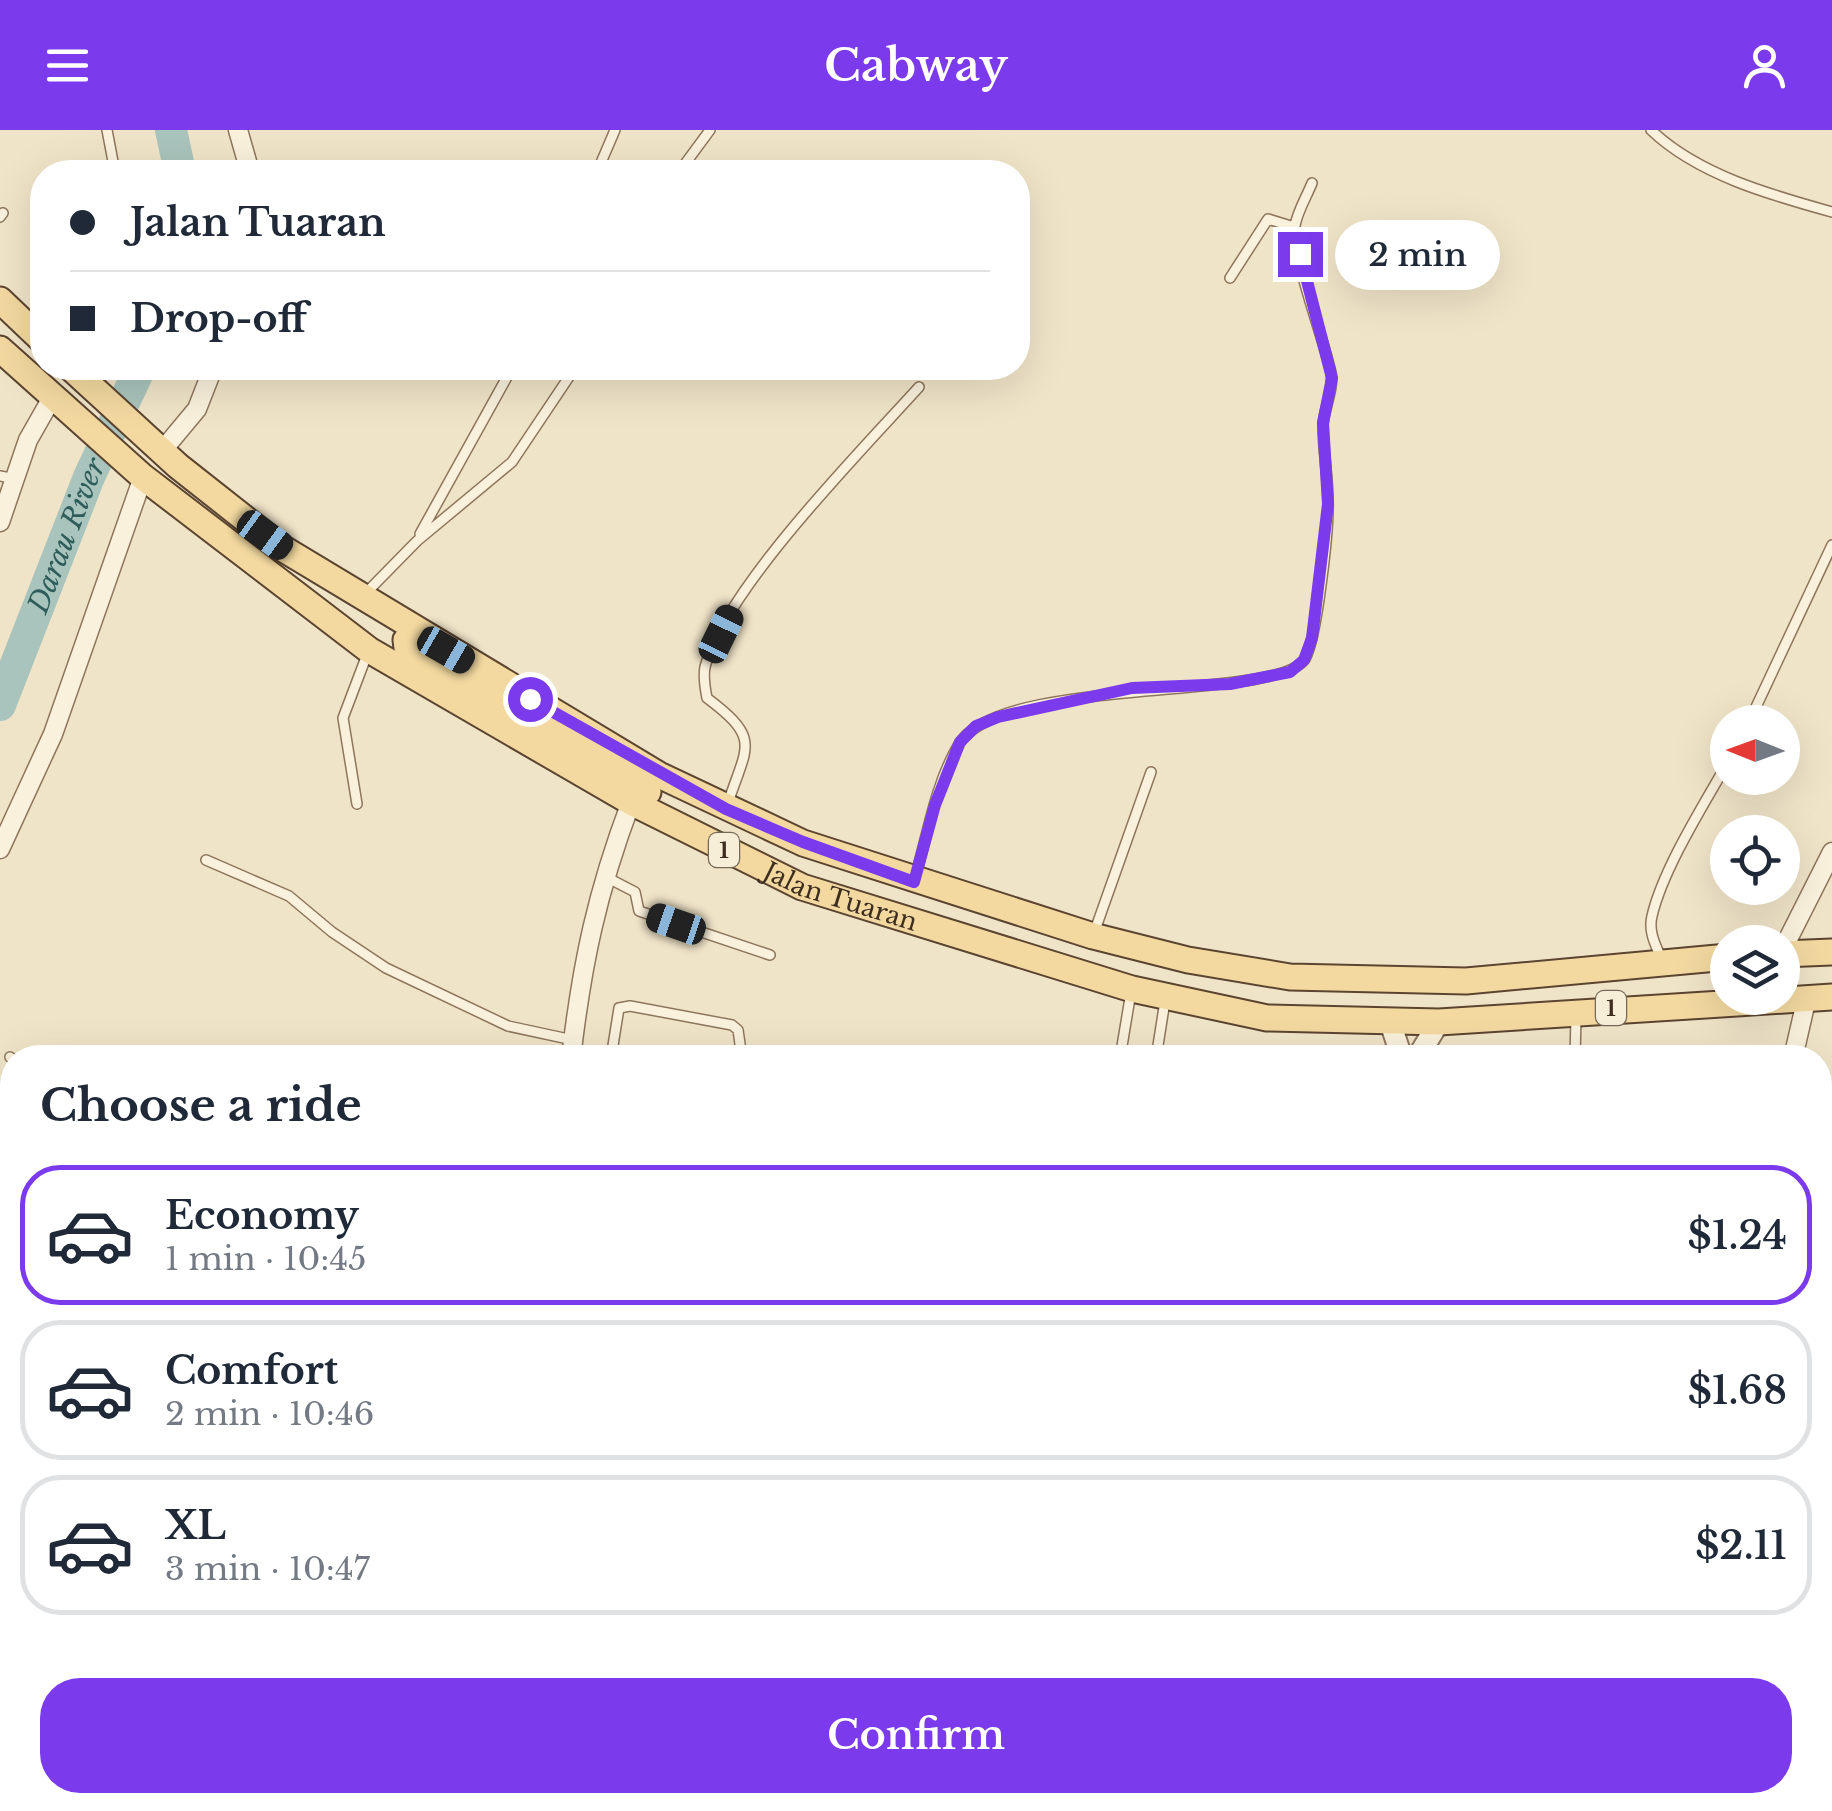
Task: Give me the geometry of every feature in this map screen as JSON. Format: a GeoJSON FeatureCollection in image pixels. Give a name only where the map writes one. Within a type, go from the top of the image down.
{"type":"FeatureCollection","features":[{"type":"Feature","properties":{"kind":"main road"},"geometry":{"type":"LineString","coordinates":[[0,300],[30,329]]}},
{"type":"Feature","properties":{"kind":"main road","name":"Jalan Tuaran"},"geometry":{"type":"LineString","coordinates":[[0,348],[30,375]]}},
{"type":"Feature","properties":{"kind":"main road","name":"Jalan Tuaran"},"geometry":{"type":"LineString","coordinates":[[35,380],[143,477],[368,650],[631,802],[713,845],[834,898],[1132,990],[1268,1018],[1439,1022],[1576,1010],[1820,997]]}},
{"type":"Feature","properties":{"kind":"main road","name":"Jalan Tuaran"},"geometry":{"type":"LineString","coordinates":[[84,380],[248,523],[361,598],[659,775],[803,842],[914,882],[1093,936],[1240,971],[1354,982],[1466,981],[1710,959]]}},
{"type":"Feature","properties":{"kind":"main road"},"geometry":{"type":"LineString","coordinates":[[414,630],[406,640],[407,648],[417,658],[685,813],[713,845]]}},
{"type":"Feature","properties":{"kind":"main road"},"geometry":{"type":"LineString","coordinates":[[1800,953],[1832,952]]}},
{"type":"Feature","properties":{"kind":"street"},"geometry":{"type":"LineString","coordinates":[[238,130],[247,160]]}},
{"type":"Feature","properties":{"kind":"street"},"geometry":{"type":"LineString","coordinates":[[153,443],[197,409],[208,380]]}},
{"type":"Feature","properties":{"kind":"street"},"geometry":{"type":"LineString","coordinates":[[0,522],[8,477],[54,397]]}},
{"type":"Feature","properties":{"kind":"street"},"geometry":{"type":"LineString","coordinates":[[0,849],[53,734],[143,477]]}},
{"type":"Feature","properties":{"kind":"street"},"geometry":{"type":"LineString","coordinates":[[572,1045],[582,962],[603,876],[631,802]]}},
{"type":"Feature","properties":{"kind":"street"},"geometry":{"type":"LineString","coordinates":[[1796,925],[1832,852]]}},
{"type":"Feature","properties":{"kind":"street"},"geometry":{"type":"LineString","coordinates":[[1800,1045],[1820,997]]}},
{"type":"Feature","properties":{"kind":"street"},"geometry":{"type":"LineString","coordinates":[[1390,1022],[1398,1045]]}},
{"type":"Feature","properties":{"kind":"street"},"geometry":{"type":"LineString","coordinates":[[1425,1045],[1439,1022]]}},
{"type":"Feature","properties":{"kind":"lane"},"geometry":{"type":"LineString","coordinates":[[106,130],[112,160]]}},
{"type":"Feature","properties":{"kind":"lane"},"geometry":{"type":"LineString","coordinates":[[602,160],[615,130]]}},
{"type":"Feature","properties":{"kind":"lane"},"geometry":{"type":"LineString","coordinates":[[688,160],[710,130]]}},
{"type":"Feature","properties":{"kind":"lane"},"geometry":{"type":"LineString","coordinates":[[1651,130],[1704,166],[1776,196],[1832,212]]}},
{"type":"Feature","properties":{"kind":"lane"},"geometry":{"type":"LineString","coordinates":[[914,882],[953,758],[960,742],[976,726],[998,717],[1132,688],[1230,684],[1290,672],[1304,660],[1312,638],[1328,504],[1323,423],[1332,378],[1294,227],[1312,184]]}},
{"type":"Feature","properties":{"kind":"lane"},"geometry":{"type":"LineString","coordinates":[[1230,278],[1268,219],[1294,227]]}},
{"type":"Feature","properties":{"kind":"lane"},"geometry":{"type":"LineString","coordinates":[[417,542],[505,380]]}},
{"type":"Feature","properties":{"kind":"lane"},"geometry":{"type":"LineString","coordinates":[[361,598],[417,542],[512,462],[567,380]]}},
{"type":"Feature","properties":{"kind":"lane"},"geometry":{"type":"LineString","coordinates":[[726,809],[746,747],[744,733],[739,722],[707,698],[705,666],[736,602],[918,386]]}},
{"type":"Feature","properties":{"kind":"lane"},"geometry":{"type":"LineString","coordinates":[[1758,705],[1832,545]]}},
{"type":"Feature","properties":{"kind":"lane"},"geometry":{"type":"LineString","coordinates":[[357,804],[343,718],[368,650]]}},
{"type":"Feature","properties":{"kind":"lane"},"geometry":{"type":"LineString","coordinates":[[1093,936],[1152,772]]}},
{"type":"Feature","properties":{"kind":"lane"},"geometry":{"type":"LineString","coordinates":[[1664,963],[1652,936],[1652,916],[1692,824],[1710,793]]}},
{"type":"Feature","properties":{"kind":"lane"},"geometry":{"type":"LineString","coordinates":[[206,860],[289,896],[332,932],[386,968],[508,1026],[561,1045]]}},
{"type":"Feature","properties":{"kind":"lane"},"geometry":{"type":"LineString","coordinates":[[603,876],[635,892],[639,912],[770,955]]}},
{"type":"Feature","properties":{"kind":"lane"},"geometry":{"type":"LineString","coordinates":[[1122,1045],[1132,990]]}},
{"type":"Feature","properties":{"kind":"lane"},"geometry":{"type":"LineString","coordinates":[[1158,1045],[1165,998]]}},
{"type":"Feature","properties":{"kind":"lane"},"geometry":{"type":"LineString","coordinates":[[612,1045],[614,1018],[619,1008],[630,1006],[732,1025],[738,1030],[740,1045]]}},
{"type":"Feature","properties":{"kind":"lane"},"geometry":{"type":"LineString","coordinates":[[1575,1045],[1576,1010]]}},
{"type":"Feature","properties":{"kind":"waterway","name":"Darau River"},"geometry":{"type":"LineString","coordinates":[[171,130],[177,160]]}},
{"type":"Feature","properties":{"kind":"waterway","name":"Darau River"},"geometry":{"type":"LineString","coordinates":[[0,705],[89,477],[134,380]]}},
{"type":"Feature","properties":{"kind":"route"},"geometry":{"type":"LineString","coordinates":[[530,699],[659,775],[726,809],[914,882],[935,805],[960,742],[976,726],[998,717],[1132,688],[1230,684],[1290,672],[1304,660],[1312,638],[1328,504],[1323,423],[1332,378],[1300,254]]}}]}
